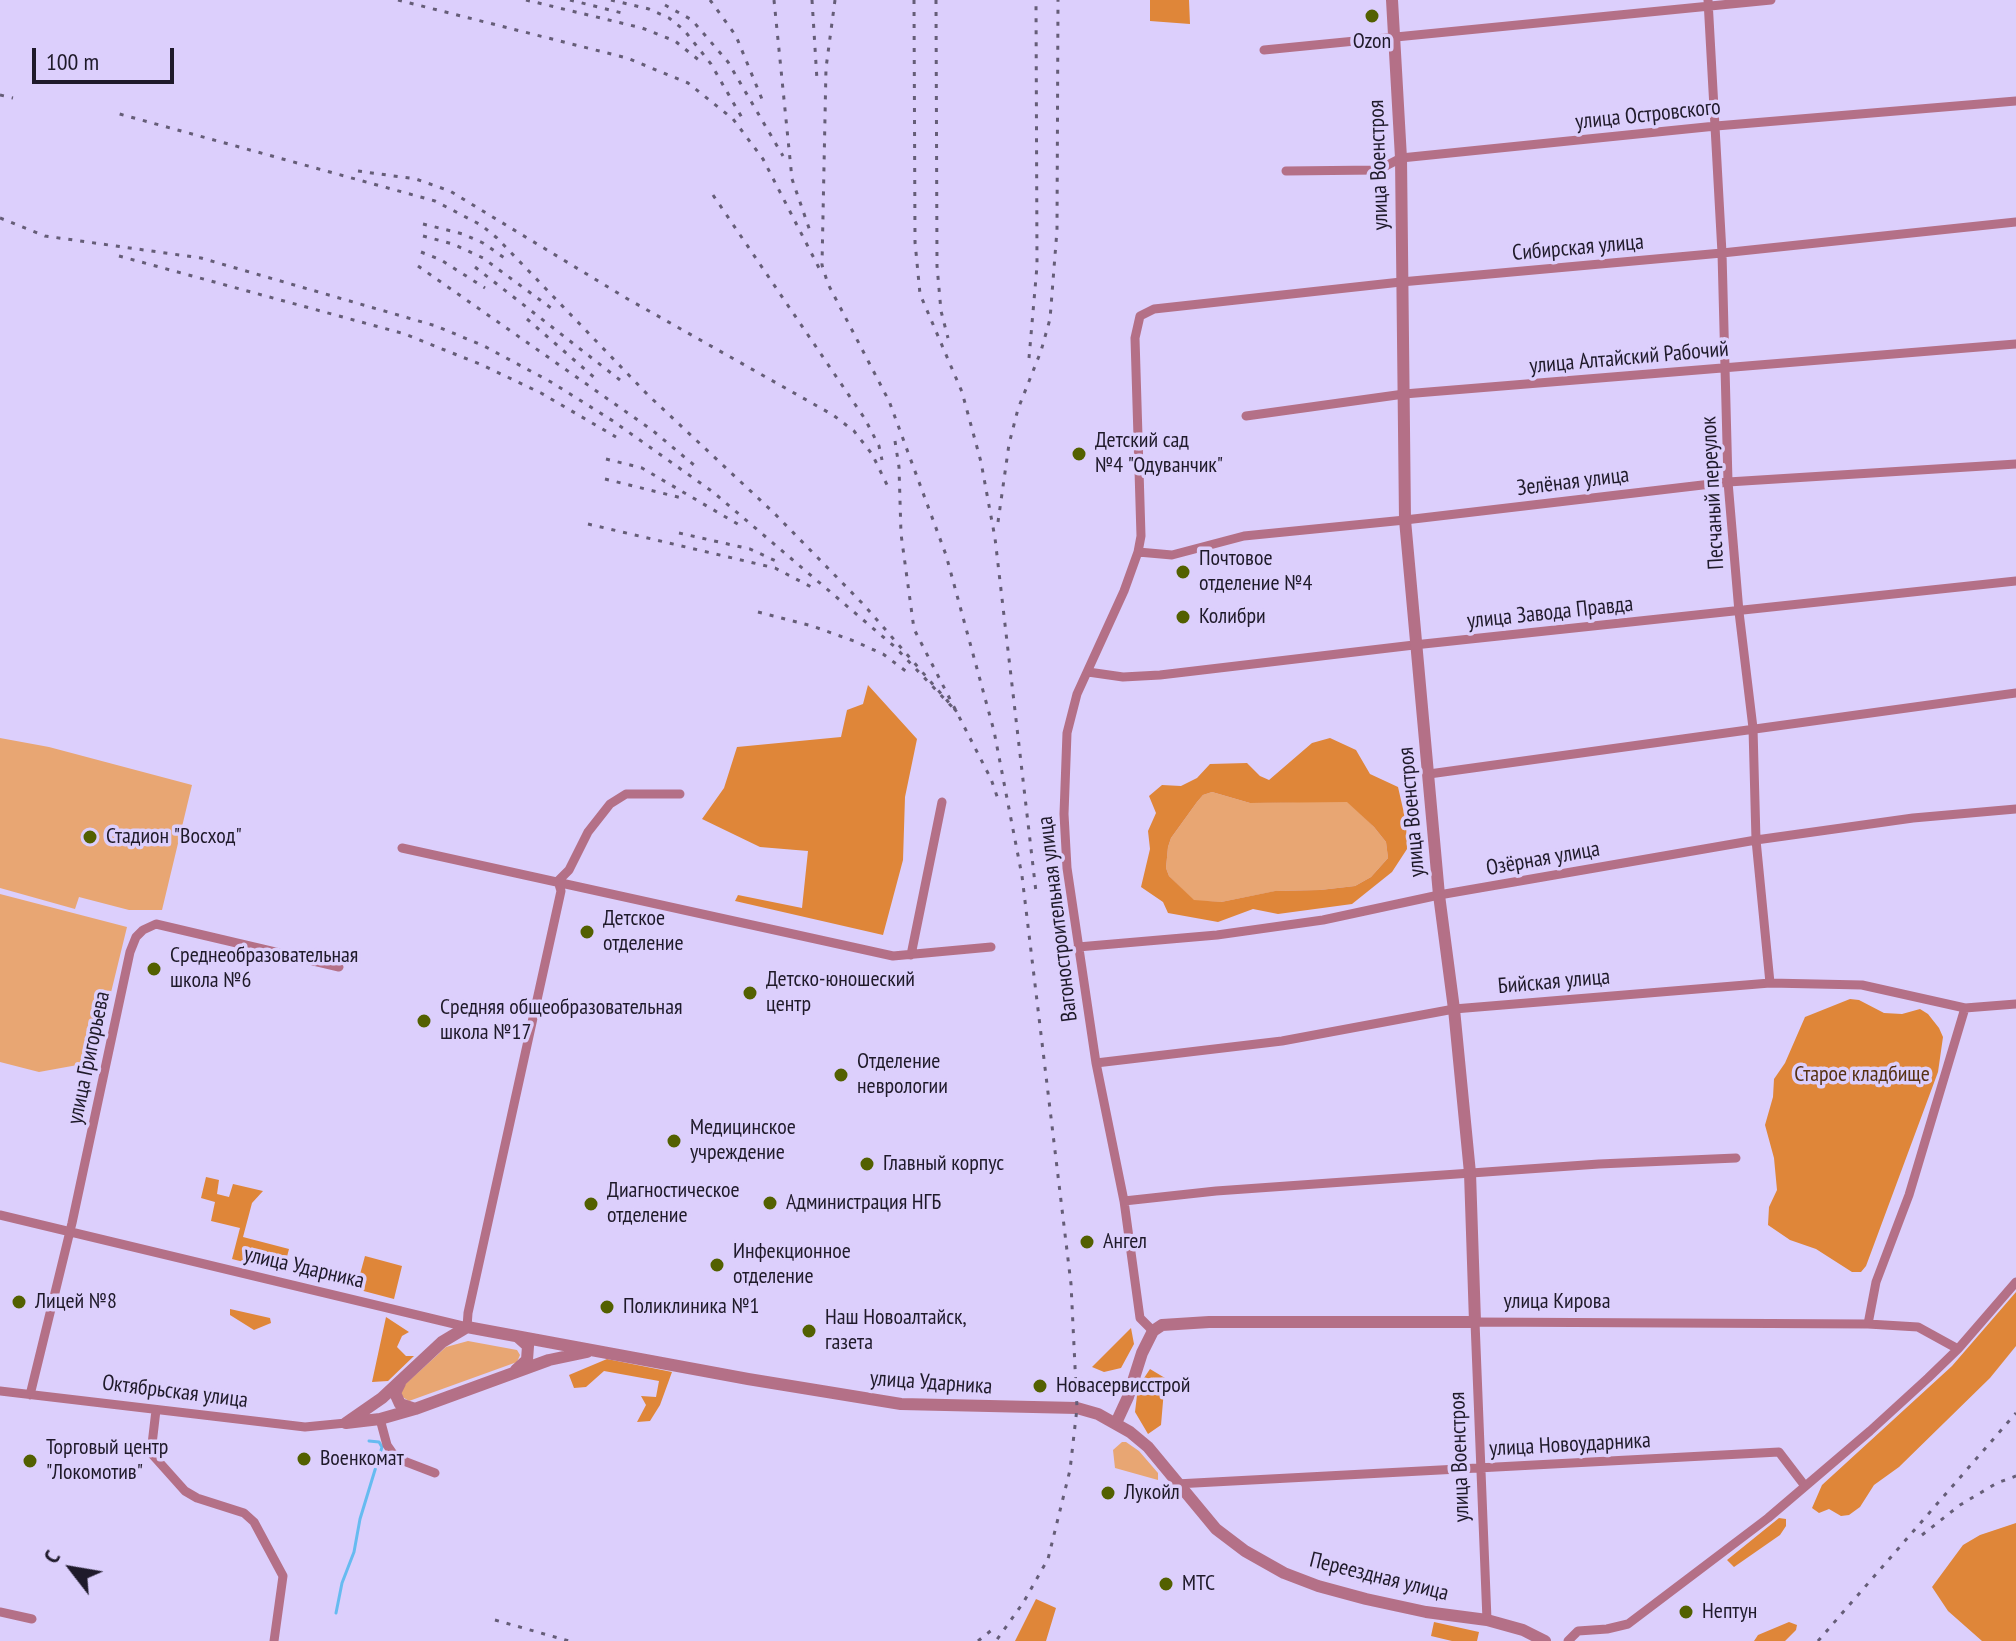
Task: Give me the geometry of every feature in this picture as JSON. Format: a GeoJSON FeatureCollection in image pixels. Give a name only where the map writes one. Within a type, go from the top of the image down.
{"type":"FeatureCollection","features":[{"type":"Feature","properties":{"kind":"street","name":"улица Военстроя"},"geometry":{"type":"LineString","coordinates":[[1392,0],[1401,158],[1405,520],[1414,645],[1470,1173],[1487,1620]]}},
{"type":"Feature","properties":{"kind":"street"},"geometry":{"type":"LineString","coordinates":[[1264,50],[1393,39],[1709,3],[1771,0]]}},
{"type":"Feature","properties":{"kind":"street","name":"Песчаный переулок"},"geometry":{"type":"LineString","coordinates":[[1709,3],[1722,253],[1728,482],[1753,728],[1756,840],[1770,983]]}},
{"type":"Feature","properties":{"kind":"street","name":"улица Островского"},"geometry":{"type":"LineString","coordinates":[[1286,171],[1378,170],[1401,158],[1716,126],[2016,101]]}},
{"type":"Feature","properties":{"kind":"street","name":"Сибирская улица"},"geometry":{"type":"LineString","coordinates":[[1143,314],[1154,309],[1401,282],[2016,222]]}},
{"type":"Feature","properties":{"kind":"street","name":"Вагоностроительная улица"},"geometry":{"type":"LineString","coordinates":[[1143,314],[1137,322],[1135,338],[1141,536],[1124,591],[1077,694],[1067,733],[1064,776],[1067,868],[1096,1063],[1124,1201],[1140,1318],[1153,1331]]}},
{"type":"Feature","properties":{"kind":"street","name":"улица Алтайский Рабочий"},"geometry":{"type":"LineString","coordinates":[[1246,416],[1404,394],[2016,344]]}},
{"type":"Feature","properties":{"kind":"street","name":"Зелёная улица"},"geometry":{"type":"LineString","coordinates":[[1138,552],[1172,555],[1244,536],[1728,482],[2016,464]]}},
{"type":"Feature","properties":{"kind":"street","name":"улица Завода Правда"},"geometry":{"type":"LineString","coordinates":[[1088,672],[1123,677],[1160,675],[2016,581]]}},
{"type":"Feature","properties":{"kind":"street"},"geometry":{"type":"LineString","coordinates":[[1429,774],[2016,693]]}},
{"type":"Feature","properties":{"kind":"street"},"geometry":{"type":"LineString","coordinates":[[558,881],[569,870],[588,832],[610,804],[626,794],[680,794]]}},
{"type":"Feature","properties":{"kind":"street"},"geometry":{"type":"LineString","coordinates":[[911,955],[942,802]]}},
{"type":"Feature","properties":{"kind":"street","name":"Озёрная улица"},"geometry":{"type":"LineString","coordinates":[[1078,947],[1217,935],[1323,920],[1439,895],[1756,840],[1913,818],[2016,809]]}},
{"type":"Feature","properties":{"kind":"street"},"geometry":{"type":"LineString","coordinates":[[402,848],[893,956],[991,947]]}},
{"type":"Feature","properties":{"kind":"street"},"geometry":{"type":"LineString","coordinates":[[467,1327],[561,891],[558,881]]}},
{"type":"Feature","properties":{"kind":"street","name":"улица Григорьева"},"geometry":{"type":"LineString","coordinates":[[30,1395],[130,952],[139,933],[156,924],[339,967]]}},
{"type":"Feature","properties":{"kind":"street","name":"Бийская улица"},"geometry":{"type":"LineString","coordinates":[[1096,1063],[1282,1041],[1454,1009],[1770,983],[1862,985],[1965,1008],[2016,1004]]}},
{"type":"Feature","properties":{"kind":"street"},"geometry":{"type":"LineString","coordinates":[[1868,1324],[1876,1282],[1909,1195],[1965,1008]]}},
{"type":"Feature","properties":{"kind":"street"},"geometry":{"type":"LineString","coordinates":[[1124,1201],[1216,1191],[1470,1173],[1736,1158]]}},
{"type":"Feature","properties":{"kind":"street","name":"улица Ударника"},"geometry":{"type":"LineString","coordinates":[[0,1215],[467,1327],[855,1397],[935,1406],[1077,1408],[1116,1423]]}},
{"type":"Feature","properties":{"kind":"street"},"geometry":{"type":"LineString","coordinates":[[1568,1641],[1578,1631],[1628,1624],[1757,1527],[1870,1431],[1958,1349],[2016,1282]]}},
{"type":"Feature","properties":{"kind":"street","name":"улица Кирова"},"geometry":{"type":"LineString","coordinates":[[1153,1331],[1162,1325],[1209,1322],[1868,1324],[1918,1327],[1958,1349]]}},
{"type":"Feature","properties":{"kind":"street","name":"Октябрьская улица"},"geometry":{"type":"LineString","coordinates":[[346,1423],[382,1398],[442,1342],[467,1327]]}},
{"type":"Feature","properties":{"kind":"street"},"geometry":{"type":"LineString","coordinates":[[1116,1423],[1153,1331]]}},
{"type":"Feature","properties":{"kind":"street"},"geometry":{"type":"LineString","coordinates":[[514,1372],[527,1360],[528,1346],[516,1336]]}},
{"type":"Feature","properties":{"kind":"street","name":"улица Ударника"},"geometry":{"type":"LineString","coordinates":[[420,1407],[566,1355],[600,1350]]}},
{"type":"Feature","properties":{"kind":"street"},"geometry":{"type":"LineString","coordinates":[[401,1380],[395,1393],[400,1404],[420,1407]]}},
{"type":"Feature","properties":{"kind":"street","name":"Октябрьская улица"},"geometry":{"type":"LineString","coordinates":[[0,1391],[305,1427],[380,1419],[420,1407]]}},
{"type":"Feature","properties":{"kind":"street"},"geometry":{"type":"LineString","coordinates":[[156,1410],[151,1453],[185,1491],[244,1513],[254,1522],[283,1576],[274,1641]]}},
{"type":"Feature","properties":{"kind":"street"},"geometry":{"type":"LineString","coordinates":[[380,1419],[387,1445],[396,1458],[435,1473]]}},
{"type":"Feature","properties":{"kind":"street","name":"Переездная улица"},"geometry":{"type":"LineString","coordinates":[[1116,1423],[1148,1447],[1216,1529],[1245,1551],[1284,1573],[1366,1599],[1426,1612],[1487,1620],[1523,1630],[1545,1641]]}},
{"type":"Feature","properties":{"kind":"street","name":"улица Новоударника"},"geometry":{"type":"LineString","coordinates":[[1176,1484],[1779,1452],[1805,1486]]}},
{"type":"Feature","properties":{"kind":"street"},"geometry":{"type":"LineString","coordinates":[[0,1612],[32,1619]]}},
{"type":"Feature","properties":{"kind":"shaded area","name":"Стадион \"Восход\""},"geometry":{"type":"Polygon","coordinates":[[[0,738],[49,747],[192,785],[162,910],[129,910],[79,897],[75,909],[0,888],[0,738]]]}},
{"type":"Feature","properties":{"kind":"shaded area"},"geometry":{"type":"Polygon","coordinates":[[[1212,792],[1250,803],[1347,801],[1386,842],[1388,858],[1371,877],[1355,886],[1276,891],[1221,902],[1194,901],[1169,876],[1166,868],[1168,847],[1197,802],[1203,795],[1212,792]]]}},
{"type":"Feature","properties":{"kind":"shaded area"},"geometry":{"type":"Polygon","coordinates":[[[0,894],[127,927],[94,1062],[39,1072],[0,1062],[0,894]]]}},
{"type":"Feature","properties":{"kind":"shaded area"},"geometry":{"type":"Polygon","coordinates":[[[468,1341],[517,1350],[520,1355],[517,1362],[409,1401],[401,1396],[400,1389],[446,1347],[468,1341]]]}},
{"type":"Feature","properties":{"kind":"shaded area"},"geometry":{"type":"Polygon","coordinates":[[[1122,1442],[1139,1451],[1158,1473],[1158,1480],[1115,1468],[1113,1450],[1122,1442]]]}},
{"type":"Feature","properties":{"kind":"green space"},"geometry":{"type":"Polygon","coordinates":[[[1150,0],[1189,0],[1190,24],[1150,21],[1150,0]]]}},
{"type":"Feature","properties":{"kind":"green space"},"geometry":{"type":"Polygon","coordinates":[[[868,685],[917,739],[905,797],[903,860],[883,935],[735,901],[738,895],[802,908],[808,851],[760,847],[702,819],[724,788],[737,747],[841,737],[847,710],[863,704],[868,685]]]}},
{"type":"Feature","properties":{"kind":"green space"},"geometry":{"type":"Polygon","coordinates":[[[1330,738],[1356,750],[1370,774],[1398,787],[1406,822],[1407,849],[1392,872],[1352,904],[1278,914],[1253,909],[1218,922],[1168,913],[1163,902],[1141,887],[1150,849],[1148,831],[1156,813],[1149,796],[1162,785],[1181,786],[1197,778],[1210,764],[1247,763],[1269,780],[1312,743],[1330,738]],[[1212,792],[1203,795],[1171,838],[1166,868],[1169,876],[1194,900],[1221,902],[1275,891],[1355,886],[1371,877],[1388,858],[1386,842],[1347,802],[1250,803],[1212,792]]]}},
{"type":"Feature","properties":{"kind":"green space","name":"Старое кладбище"},"geometry":{"type":"Polygon","coordinates":[[[1850,999],[1859,1000],[1884,1013],[1902,1014],[1920,1009],[1928,1014],[1943,1037],[1938,1072],[1866,1266],[1861,1272],[1852,1272],[1816,1249],[1790,1240],[1768,1225],[1769,1207],[1777,1190],[1774,1158],[1765,1125],[1773,1097],[1774,1079],[1785,1063],[1805,1017],[1850,999]]]}},
{"type":"Feature","properties":{"kind":"green space"},"geometry":{"type":"Polygon","coordinates":[[[206,1177],[219,1180],[217,1194],[229,1197],[233,1184],[263,1191],[252,1203],[243,1237],[289,1249],[283,1272],[232,1259],[240,1228],[211,1221],[215,1202],[201,1198],[206,1177]]]}},
{"type":"Feature","properties":{"kind":"green space"},"geometry":{"type":"Polygon","coordinates":[[[365,1256],[402,1266],[394,1299],[356,1289],[365,1256]]]}},
{"type":"Feature","properties":{"kind":"green space"},"geometry":{"type":"Polygon","coordinates":[[[2016,1292],[2016,1346],[1990,1378],[1899,1467],[1874,1485],[1860,1507],[1849,1515],[1841,1516],[1829,1509],[1819,1513],[1812,1508],[1822,1485],[1952,1366],[2016,1292]]]}},
{"type":"Feature","properties":{"kind":"green space"},"geometry":{"type":"Polygon","coordinates":[[[230,1309],[270,1318],[271,1323],[254,1330],[230,1315],[230,1309]]]}},
{"type":"Feature","properties":{"kind":"green space"},"geometry":{"type":"Polygon","coordinates":[[[386,1317],[409,1332],[402,1336],[397,1347],[406,1356],[414,1356],[388,1381],[372,1382],[386,1317]]]}},
{"type":"Feature","properties":{"kind":"green space"},"geometry":{"type":"Polygon","coordinates":[[[1131,1328],[1134,1344],[1121,1368],[1104,1372],[1092,1367],[1131,1328]]]}},
{"type":"Feature","properties":{"kind":"green space"},"geometry":{"type":"Polygon","coordinates":[[[607,1359],[672,1372],[660,1405],[650,1421],[637,1422],[646,1405],[641,1396],[656,1397],[659,1381],[604,1371],[586,1387],[574,1388],[569,1375],[607,1359]]]}},
{"type":"Feature","properties":{"kind":"green space"},"geometry":{"type":"Polygon","coordinates":[[[1150,1369],[1165,1378],[1161,1425],[1148,1434],[1135,1412],[1138,1387],[1150,1369]]]}},
{"type":"Feature","properties":{"kind":"green space"},"geometry":{"type":"Polygon","coordinates":[[[1779,1518],[1786,1519],[1786,1526],[1780,1535],[1734,1567],[1727,1560],[1779,1518]]]}},
{"type":"Feature","properties":{"kind":"green space"},"geometry":{"type":"Polygon","coordinates":[[[2016,1523],[2016,1641],[1982,1641],[1948,1611],[1932,1587],[1963,1545],[1980,1535],[2016,1523]]]}},
{"type":"Feature","properties":{"kind":"green space"},"geometry":{"type":"Polygon","coordinates":[[[1036,1599],[1056,1608],[1046,1641],[1015,1641],[1036,1599]]]}},
{"type":"Feature","properties":{"kind":"green space"},"geometry":{"type":"Polygon","coordinates":[[[1434,1622],[1479,1632],[1477,1641],[1452,1641],[1431,1636],[1434,1622]]]}},
{"type":"Feature","properties":{"kind":"green space"},"geometry":{"type":"Polygon","coordinates":[[[1789,1622],[1797,1625],[1796,1630],[1785,1641],[1754,1641],[1758,1635],[1789,1622]]]}},
{"type":"Feature","properties":{"kind":"waterway"},"geometry":{"type":"LineString","coordinates":[[336,1613],[382,1447],[379,1442],[369,1441]]}},
{"type":"Feature","properties":{"kind":"railway"},"geometry":{"type":"LineString","coordinates":[[398,0],[627,58],[688,83],[733,119],[763,159],[819,268]]}},
{"type":"Feature","properties":{"kind":"railway"},"geometry":{"type":"LineString","coordinates":[[526,0],[642,28],[675,41],[700,61]]}},
{"type":"Feature","properties":{"kind":"railway"},"geometry":{"type":"LineString","coordinates":[[570,0],[622,13]]}},
{"type":"Feature","properties":{"kind":"railway"},"geometry":{"type":"LineString","coordinates":[[611,0],[649,9],[669,18],[684,30],[711,64],[745,123]]}},
{"type":"Feature","properties":{"kind":"railway"},"geometry":{"type":"LineString","coordinates":[[710,0],[736,36],[764,104]]}},
{"type":"Feature","properties":{"kind":"railway"},"geometry":{"type":"LineString","coordinates":[[774,0],[792,179],[810,231]]}},
{"type":"Feature","properties":{"kind":"railway"},"geometry":{"type":"LineString","coordinates":[[812,0],[817,80]]}},
{"type":"Feature","properties":{"kind":"railway"},"geometry":{"type":"LineString","coordinates":[[835,0],[826,68],[822,265],[828,284],[889,401],[946,555],[994,731],[1022,876],[1071,1284],[1077,1408],[1070,1470],[1048,1559],[1023,1603],[996,1641]]}},
{"type":"Feature","properties":{"kind":"railway"},"geometry":{"type":"LineString","coordinates":[[914,0],[915,242],[920,294],[962,392],[981,462],[995,538],[1036,892]]}},
{"type":"Feature","properties":{"kind":"railway"},"geometry":{"type":"LineString","coordinates":[[936,0],[937,266],[941,311],[948,338]]}},
{"type":"Feature","properties":{"kind":"railway"},"geometry":{"type":"LineString","coordinates":[[1029,358],[1037,266],[1036,0]]}},
{"type":"Feature","properties":{"kind":"railway"},"geometry":{"type":"LineString","coordinates":[[998,522],[1009,444],[1050,319],[1057,230],[1058,0]]}},
{"type":"Feature","properties":{"kind":"railway"},"geometry":{"type":"LineString","coordinates":[[665,5],[692,20],[728,62],[783,156]]}},
{"type":"Feature","properties":{"kind":"railway"},"geometry":{"type":"LineString","coordinates":[[0,95],[13,98]]}},
{"type":"Feature","properties":{"kind":"railway"},"geometry":{"type":"LineString","coordinates":[[0,218],[45,236],[201,258],[436,326],[484,346],[551,382],[613,421],[713,492],[895,647],[957,712],[864,605],[774,513],[648,395],[481,225],[435,201],[116,113]]}},
{"type":"Feature","properties":{"kind":"railway"},"geometry":{"type":"LineString","coordinates":[[358,171],[416,179],[450,191],[626,298],[833,415],[854,431],[872,454],[890,491]]}},
{"type":"Feature","properties":{"kind":"railway"},"geometry":{"type":"LineString","coordinates":[[713,195],[865,419],[879,446],[882,460]]}},
{"type":"Feature","properties":{"kind":"railway"},"geometry":{"type":"LineString","coordinates":[[423,224],[463,234],[506,259]]}},
{"type":"Feature","properties":{"kind":"railway"},"geometry":{"type":"LineString","coordinates":[[423,236],[453,244],[483,258],[551,308]]}},
{"type":"Feature","properties":{"kind":"railway"},"geometry":{"type":"LineString","coordinates":[[421,252],[441,260],[485,288]]}},
{"type":"Feature","properties":{"kind":"railway"},"geometry":{"type":"LineString","coordinates":[[119,256],[405,334],[541,393],[616,437]]}},
{"type":"Feature","properties":{"kind":"railway"},"geometry":{"type":"LineString","coordinates":[[418,266],[652,430],[694,465]]}},
{"type":"Feature","properties":{"kind":"railway"},"geometry":{"type":"LineString","coordinates":[[475,267],[620,380]]}},
{"type":"Feature","properties":{"kind":"railway"},"geometry":{"type":"LineString","coordinates":[[527,319],[596,379]]}},
{"type":"Feature","properties":{"kind":"railway"},"geometry":{"type":"LineString","coordinates":[[895,441],[901,534],[914,629],[991,779],[998,799]]}},
{"type":"Feature","properties":{"kind":"railway"},"geometry":{"type":"LineString","coordinates":[[606,459],[642,468],[741,526]]}},
{"type":"Feature","properties":{"kind":"railway"},"geometry":{"type":"LineString","coordinates":[[605,479],[682,498]]}},
{"type":"Feature","properties":{"kind":"railway"},"geometry":{"type":"LineString","coordinates":[[588,524],[775,568],[817,590]]}},
{"type":"Feature","properties":{"kind":"railway"},"geometry":{"type":"LineString","coordinates":[[679,533],[750,549],[778,562]]}},
{"type":"Feature","properties":{"kind":"railway"},"geometry":{"type":"LineString","coordinates":[[758,612],[854,641],[883,654],[907,672]]}},
{"type":"Feature","properties":{"kind":"railway"},"geometry":{"type":"LineString","coordinates":[[1818,1641],[2016,1413]]}},
{"type":"Feature","properties":{"kind":"railway"},"geometry":{"type":"LineString","coordinates":[[1922,1535],[1960,1505],[1997,1483],[2016,1476]]}},
{"type":"Feature","properties":{"kind":"railway"},"geometry":{"type":"LineString","coordinates":[[495,1620],[569,1641]]}},
{"type":"Feature","properties":{"kind":"railway"},"geometry":{"type":"LineString","coordinates":[[978,1641],[993,1629]]}},
{"type":"Feature","properties":{"kind":"place","name":"Ozon"},"geometry":{"type":"Point","coordinates":[1372,16]}},
{"type":"Feature","properties":{"kind":"place","name":"Детский сад №4 \"Одуванчик\""},"geometry":{"type":"Point","coordinates":[1079,454]}},
{"type":"Feature","properties":{"kind":"place","name":"Почтовое отделение №4"},"geometry":{"type":"Point","coordinates":[1183,572]}},
{"type":"Feature","properties":{"kind":"place","name":"Колибри"},"geometry":{"type":"Point","coordinates":[1183,617]}},
{"type":"Feature","properties":{"kind":"place","name":"Стадион \"Восход\""},"geometry":{"type":"Point","coordinates":[90,837]}},
{"type":"Feature","properties":{"kind":"place","name":"Детское отделение"},"geometry":{"type":"Point","coordinates":[587,932]}},
{"type":"Feature","properties":{"kind":"place","name":"Среднеобразовательная школа №6"},"geometry":{"type":"Point","coordinates":[154,969]}},
{"type":"Feature","properties":{"kind":"place","name":"Детско-юношеский центр"},"geometry":{"type":"Point","coordinates":[750,993]}},
{"type":"Feature","properties":{"kind":"place","name":"Средняя общеобразовательная школа №17"},"geometry":{"type":"Point","coordinates":[424,1021]}},
{"type":"Feature","properties":{"kind":"place","name":"Отделение неврологии"},"geometry":{"type":"Point","coordinates":[841,1075]}},
{"type":"Feature","properties":{"kind":"place","name":"Медицинское учреждение"},"geometry":{"type":"Point","coordinates":[674,1141]}},
{"type":"Feature","properties":{"kind":"place","name":"Главный корпус"},"geometry":{"type":"Point","coordinates":[867,1164]}},
{"type":"Feature","properties":{"kind":"place","name":"Администрация НГБ"},"geometry":{"type":"Point","coordinates":[770,1203]}},
{"type":"Feature","properties":{"kind":"place","name":"Диагностическое отделение"},"geometry":{"type":"Point","coordinates":[591,1204]}},
{"type":"Feature","properties":{"kind":"place","name":"Ангел"},"geometry":{"type":"Point","coordinates":[1087,1242]}},
{"type":"Feature","properties":{"kind":"place","name":"Инфекционное отделение"},"geometry":{"type":"Point","coordinates":[717,1265]}},
{"type":"Feature","properties":{"kind":"place","name":"Лицей №8"},"geometry":{"type":"Point","coordinates":[19,1302]}},
{"type":"Feature","properties":{"kind":"place","name":"Поликлиника №1"},"geometry":{"type":"Point","coordinates":[607,1307]}},
{"type":"Feature","properties":{"kind":"place","name":"Наш Новоалтайск, газета"},"geometry":{"type":"Point","coordinates":[809,1331]}},
{"type":"Feature","properties":{"kind":"place","name":"Новасервисстрой"},"geometry":{"type":"Point","coordinates":[1040,1386]}},
{"type":"Feature","properties":{"kind":"place","name":"Военкомат"},"geometry":{"type":"Point","coordinates":[304,1459]}},
{"type":"Feature","properties":{"kind":"place","name":"Торговый центр \"Локомотив\""},"geometry":{"type":"Point","coordinates":[30,1461]}},
{"type":"Feature","properties":{"kind":"place","name":"Лукойл"},"geometry":{"type":"Point","coordinates":[1108,1493]}},
{"type":"Feature","properties":{"kind":"place","name":"МТС"},"geometry":{"type":"Point","coordinates":[1166,1584]}},
{"type":"Feature","properties":{"kind":"place","name":"Нептун"},"geometry":{"type":"Point","coordinates":[1686,1612]}}]}
